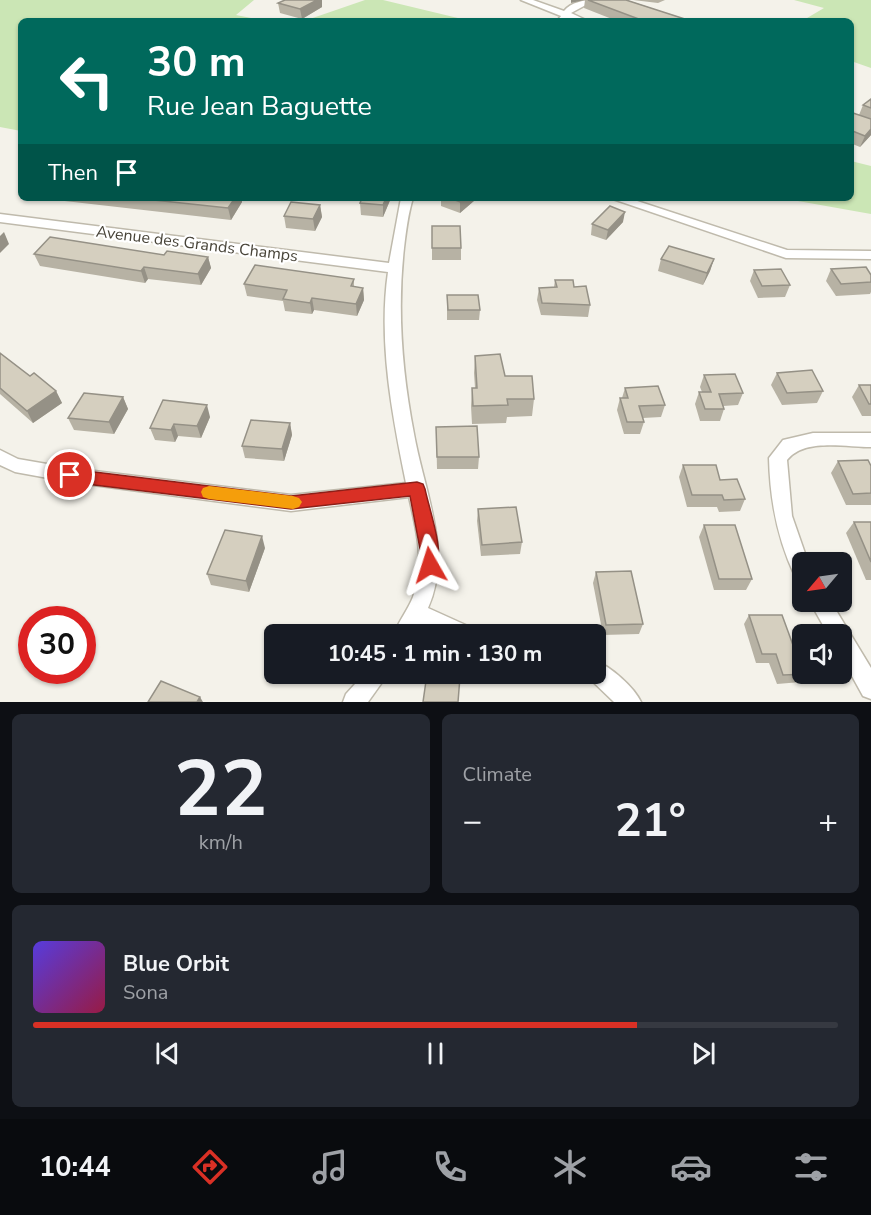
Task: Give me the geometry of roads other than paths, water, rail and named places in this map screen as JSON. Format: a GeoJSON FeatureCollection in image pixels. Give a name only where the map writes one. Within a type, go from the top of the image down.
{"type":"FeatureCollection","features":[{"type":"Feature","properties":{"kind":"street"},"geometry":{"type":"LineString","coordinates":[[525,0],[563,18],[570,9],[591,0]]}},
{"type":"Feature","properties":{"kind":"street"},"geometry":{"type":"LineString","coordinates":[[406,201],[393,268],[393,340],[396,376],[430,551],[430,578],[410,624]]}},
{"type":"Feature","properties":{"kind":"street"},"geometry":{"type":"LineString","coordinates":[[625,201],[786,254],[871,255]]}},
{"type":"Feature","properties":{"kind":"street","name":"Avenue des Grands Champs"},"geometry":{"type":"LineString","coordinates":[[0,218],[393,268]]}},
{"type":"Feature","properties":{"kind":"street"},"geometry":{"type":"LineString","coordinates":[[794,552],[778,492],[778,458],[789,445],[805,442],[871,440]]}},
{"type":"Feature","properties":{"kind":"street"},"geometry":{"type":"LineString","coordinates":[[0,457],[15,465],[70,475],[291,503],[417,489]]}},
{"type":"Feature","properties":{"kind":"street"},"geometry":{"type":"LineString","coordinates":[[416,614],[440,624]]}},
{"type":"Feature","properties":{"kind":"street"},"geometry":{"type":"LineString","coordinates":[[852,656],[871,688]]}},
{"type":"Feature","properties":{"kind":"street"},"geometry":{"type":"LineString","coordinates":[[606,680],[630,702]]}},
{"type":"Feature","properties":{"kind":"street"},"geometry":{"type":"LineString","coordinates":[[354,702],[369,684]]}}]}
